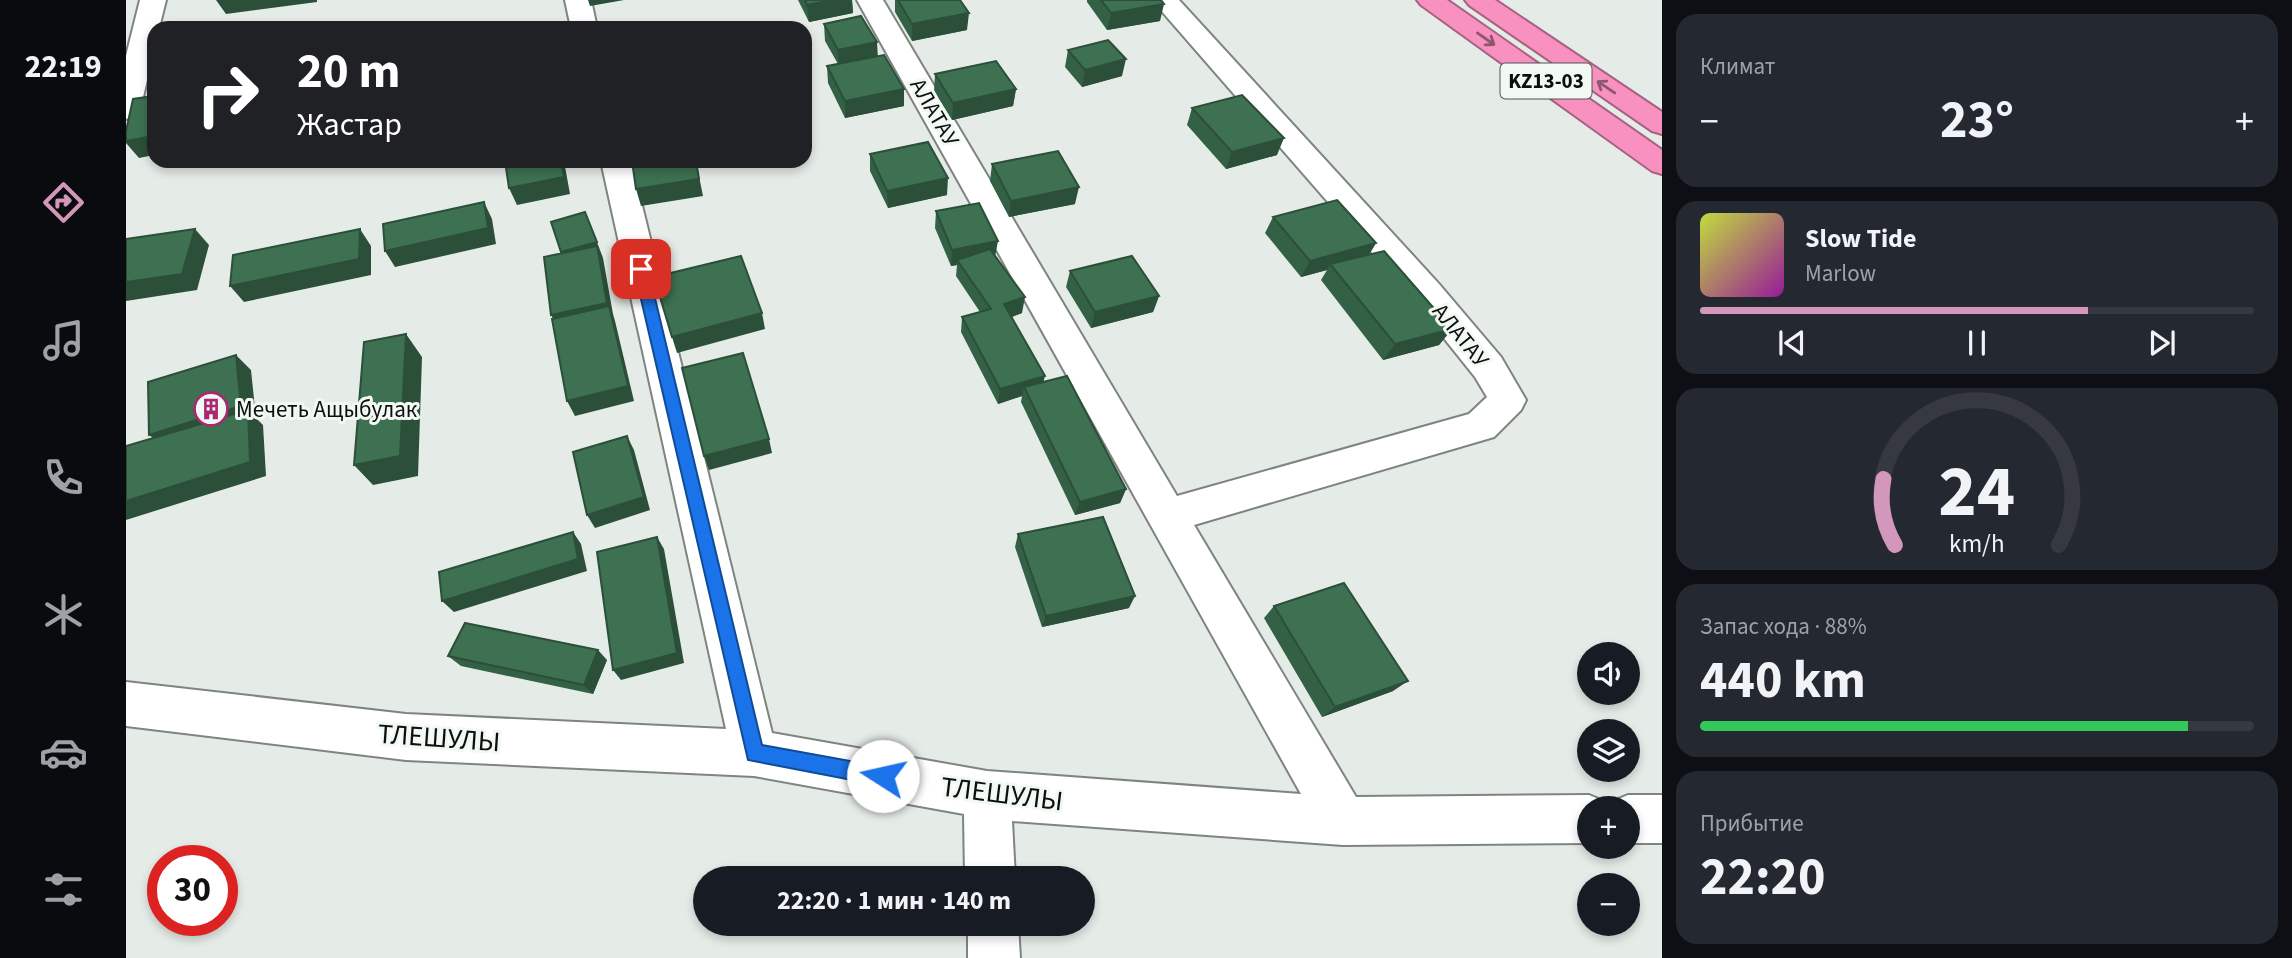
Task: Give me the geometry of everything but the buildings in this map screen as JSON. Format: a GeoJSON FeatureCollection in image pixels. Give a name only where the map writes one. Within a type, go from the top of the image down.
{"type":"FeatureCollection","features":[{"type":"Feature","properties":{"kind":"highway","name":"KZ13-03"},"geometry":{"type":"LineString","coordinates":[[1430,0],[1662,164]]}},
{"type":"Feature","properties":{"kind":"highway","name":"KZ13-03"},"geometry":{"type":"LineString","coordinates":[[1478,0],[1662,125]]}},
{"type":"Feature","properties":{"kind":"street"},"geometry":{"type":"LineString","coordinates":[[148,21],[153,0]]}},
{"type":"Feature","properties":{"kind":"street"},"geometry":{"type":"LineString","coordinates":[[578,0],[582,21]]}},
{"type":"Feature","properties":{"kind":"street","name":"АЛАТАУ"},"geometry":{"type":"LineString","coordinates":[[870,0],[1343,821]]}},
{"type":"Feature","properties":{"kind":"street","name":"АЛАТАУ"},"geometry":{"type":"LineString","coordinates":[[1165,0],[1427,293],[1488,367],[1508,400],[1481,426],[1166,516]]}},
{"type":"Feature","properties":{"kind":"street"},"geometry":{"type":"LineString","coordinates":[[126,110],[147,24]]}},
{"type":"Feature","properties":{"kind":"street"},"geometry":{"type":"LineString","coordinates":[[618,168],[754,753]]}},
{"type":"Feature","properties":{"kind":"street","name":"ТЛЕШУЛЫ"},"geometry":{"type":"LineString","coordinates":[[126,704],[406,737],[754,753],[986,795],[1343,821],[1577,820]]}},
{"type":"Feature","properties":{"kind":"street"},"geometry":{"type":"LineString","coordinates":[[986,795],[989,866]]}},
{"type":"Feature","properties":{"kind":"street"},"geometry":{"type":"LineString","coordinates":[[1640,819],[1662,819]]}},
{"type":"Feature","properties":{"kind":"street"},"geometry":{"type":"LineString","coordinates":[[993,936],[994,958]]}},
{"type":"Feature","properties":{"kind":"place","name":"Мечеть Ащыбулак"},"geometry":{"type":"Point","coordinates":[211,409]}},
{"type":"Feature","properties":{"kind":"route"},"geometry":{"type":"LineString","coordinates":[[641,269],[754,753],[883,776]]}}]}
